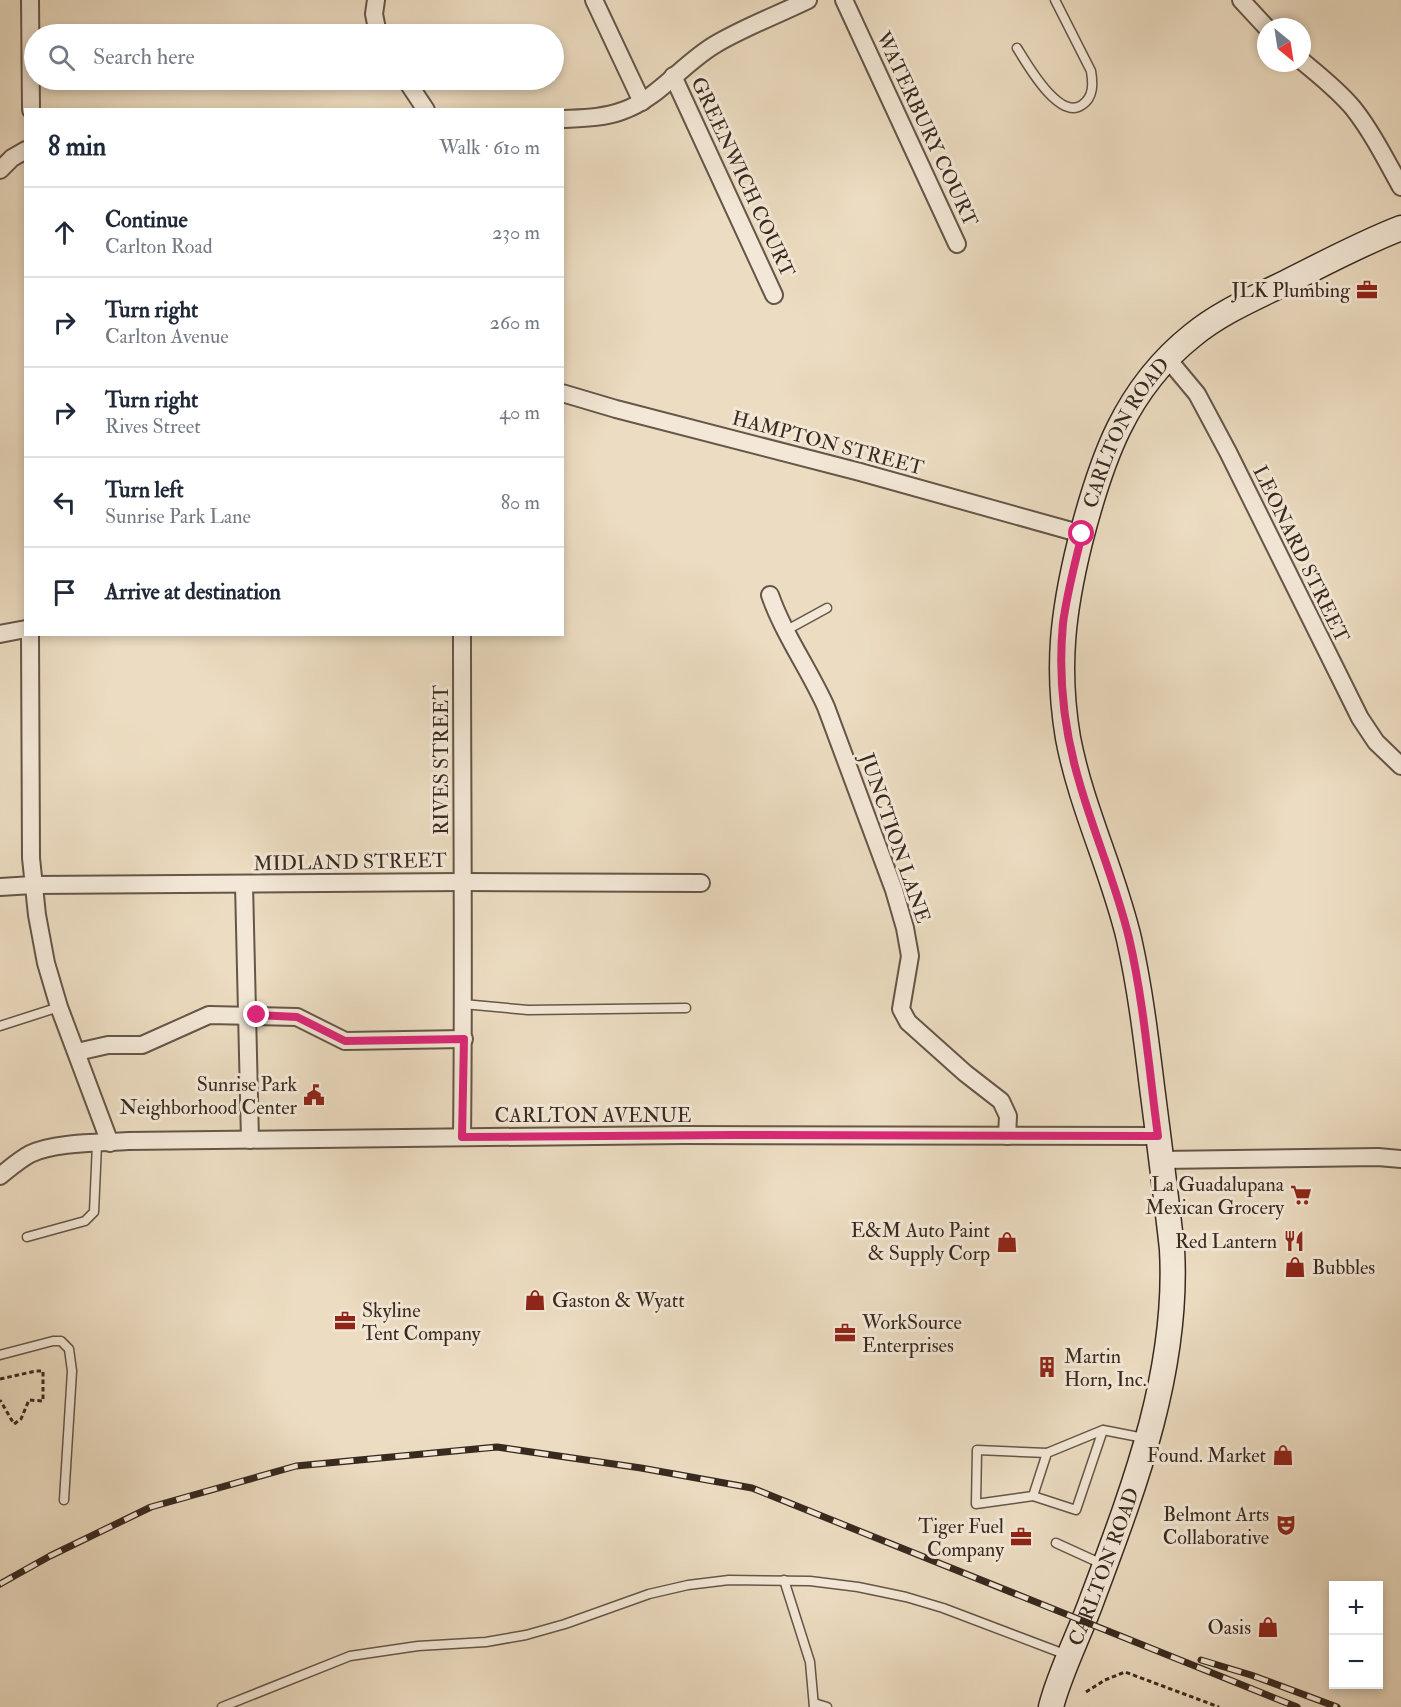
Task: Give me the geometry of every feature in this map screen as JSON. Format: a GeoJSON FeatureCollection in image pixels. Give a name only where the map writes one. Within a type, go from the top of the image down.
{"type":"FeatureCollection","features":[{"type":"Feature","properties":{"kind":"main road","name":"CARLTON ROAD"},"geometry":{"type":"LineString","coordinates":[[1056,1706],[1071,1656],[1126,1511],[1148,1438],[1165,1366],[1174,1289],[1172,1249],[1160,1148],[1145,1031],[1131,947],[1116,892],[1079,782],[1068,739],[1062,695],[1061,655],[1068,591],[1082,534],[1112,440],[1126,411],[1167,358],[1194,334],[1227,312],[1371,239],[1401,228]]}},
{"type":"Feature","properties":{"kind":"street"},"geometry":{"type":"LineString","coordinates":[[30,0],[30,24]]}},
{"type":"Feature","properties":{"kind":"street"},"geometry":{"type":"LineString","coordinates":[[376,0],[374,14],[376,24]]}},
{"type":"Feature","properties":{"kind":"street"},"geometry":{"type":"LineString","coordinates":[[594,0],[642,102]]}},
{"type":"Feature","properties":{"kind":"street","name":"WATERBURY COURT"},"geometry":{"type":"LineString","coordinates":[[844,0],[957,244]]}},
{"type":"Feature","properties":{"kind":"street"},"geometry":{"type":"LineString","coordinates":[[1240,0],[1257,18]]}},
{"type":"Feature","properties":{"kind":"street"},"geometry":{"type":"LineString","coordinates":[[564,119],[602,117],[642,102],[692,59],[715,44],[802,1]]}},
{"type":"Feature","properties":{"kind":"street"},"geometry":{"type":"LineString","coordinates":[[1311,68],[1330,84],[1370,132],[1401,187]]}},
{"type":"Feature","properties":{"kind":"street","name":"GREENWICH COURT"},"geometry":{"type":"LineString","coordinates":[[673,76],[774,296]]}},
{"type":"Feature","properties":{"kind":"street"},"geometry":{"type":"LineString","coordinates":[[31,90],[31,108]]}},
{"type":"Feature","properties":{"kind":"street"},"geometry":{"type":"LineString","coordinates":[[413,90],[425,108]]}},
{"type":"Feature","properties":{"kind":"street","name":"LEONARD STREET"},"geometry":{"type":"LineString","coordinates":[[1167,358],[1197,394],[1360,718],[1376,742],[1401,766]]}},
{"type":"Feature","properties":{"kind":"street","name":"HAMPTON STREET"},"geometry":{"type":"LineString","coordinates":[[564,394],[1082,534]]}},
{"type":"Feature","properties":{"kind":"street","name":"JUNCTION LANE"},"geometry":{"type":"LineString","coordinates":[[770,595],[778,620],[815,683],[826,707],[894,890],[910,956],[901,1010],[908,1022],[965,1073],[1001,1101],[1008,1116],[1007,1137]]}},
{"type":"Feature","properties":{"kind":"street"},"geometry":{"type":"LineString","coordinates":[[0,634],[24,629]]}},
{"type":"Feature","properties":{"kind":"street"},"geometry":{"type":"LineString","coordinates":[[30,636],[33,885],[46,963],[59,1007],[77,1052],[104,1143]]}},
{"type":"Feature","properties":{"kind":"street","name":"RIVES STREET"},"geometry":{"type":"LineString","coordinates":[[462,636],[464,1039],[462,1137]]}},
{"type":"Feature","properties":{"kind":"street","name":"MIDLAND STREET"},"geometry":{"type":"LineString","coordinates":[[0,887],[462,882],[701,883]]}},
{"type":"Feature","properties":{"kind":"street"},"geometry":{"type":"LineString","coordinates":[[244,884],[250,1140]]}},
{"type":"Feature","properties":{"kind":"street"},"geometry":{"type":"LineString","coordinates":[[77,1052],[108,1045],[142,1045],[209,1015],[297,1017],[345,1041],[464,1039]]}},
{"type":"Feature","properties":{"kind":"street","name":"CARLTON AVENUE"},"geometry":{"type":"LineString","coordinates":[[0,1176],[15,1163],[32,1153],[51,1147],[104,1143],[462,1137],[733,1135],[1007,1137],[1160,1148],[1401,1159]]}},
{"type":"Feature","properties":{"kind":"lane"},"geometry":{"type":"LineString","coordinates":[[1017,48],[1031,71],[1048,92],[1064,106],[1078,108],[1086,103],[1091,95],[1093,83],[1091,71],[1055,0]]}},
{"type":"Feature","properties":{"kind":"lane"},"geometry":{"type":"LineString","coordinates":[[785,631],[827,608]]}},
{"type":"Feature","properties":{"kind":"lane"},"geometry":{"type":"LineString","coordinates":[[463,1004],[528,1010],[686,1008]]}},
{"type":"Feature","properties":{"kind":"lane"},"geometry":{"type":"LineString","coordinates":[[0,1026],[59,1007]]}},
{"type":"Feature","properties":{"kind":"lane"},"geometry":{"type":"LineString","coordinates":[[27,1237],[90,1218],[94,1212],[104,1143]]}},
{"type":"Feature","properties":{"kind":"lane"},"geometry":{"type":"LineString","coordinates":[[0,1355],[53,1341],[61,1341],[69,1350],[72,1371],[63,1500]]}},
{"type":"Feature","properties":{"kind":"lane"},"geometry":{"type":"LineString","coordinates":[[1103,1430],[1076,1510],[1034,1496],[976,1504],[977,1450],[1047,1453],[1103,1430],[1148,1438]]}},
{"type":"Feature","properties":{"kind":"lane"},"geometry":{"type":"LineString","coordinates":[[1034,1496],[1047,1453]]}},
{"type":"Feature","properties":{"kind":"lane"},"geometry":{"type":"LineString","coordinates":[[1056,1543],[1105,1565]]}},
{"type":"Feature","properties":{"kind":"lane"},"geometry":{"type":"LineString","coordinates":[[222,1707],[350,1656],[418,1646],[486,1642],[526,1635],[565,1624],[649,1594],[688,1585],[729,1580],[810,1581],[858,1587],[943,1608],[1054,1652],[1071,1656]]}},
{"type":"Feature","properties":{"kind":"lane"},"geometry":{"type":"LineString","coordinates":[[784,1580],[810,1662],[814,1705],[827,1707]]}},
{"type":"Feature","properties":{"kind":"path"},"geometry":{"type":"LineString","coordinates":[[0,1379],[36,1371],[43,1371],[44,1376],[42,1401],[29,1400],[21,1419],[14,1424],[0,1400]]}},
{"type":"Feature","properties":{"kind":"path"},"geometry":{"type":"LineString","coordinates":[[1086,1692],[1105,1680],[1125,1672],[1219,1707]]}},
{"type":"Feature","properties":{"kind":"railway"},"geometry":{"type":"LineString","coordinates":[[0,1584],[50,1556],[151,1507],[296,1466],[497,1447],[641,1468],[752,1488],[1297,1707]]}},
{"type":"Feature","properties":{"kind":"railway"},"geometry":{"type":"LineString","coordinates":[[1201,1660],[1251,1675],[1337,1707]]}},
{"type":"Feature","properties":{"kind":"place","name":"JLK Plumbing"},"geometry":{"type":"Point","coordinates":[1367,290]}},
{"type":"Feature","properties":{"kind":"place","name":"Sunrise Park Neighborhood Center"},"geometry":{"type":"Point","coordinates":[314,1095]}},
{"type":"Feature","properties":{"kind":"place","name":"La Guadalupana Mexican Grocery"},"geometry":{"type":"Point","coordinates":[1301,1195]}},
{"type":"Feature","properties":{"kind":"place","name":"Red Lantern"},"geometry":{"type":"Point","coordinates":[1294,1241]}},
{"type":"Feature","properties":{"kind":"place","name":"E&M Auto Paint & Supply Corp"},"geometry":{"type":"Point","coordinates":[1007,1242]}},
{"type":"Feature","properties":{"kind":"place","name":"Bubbles"},"geometry":{"type":"Point","coordinates":[1295,1267]}},
{"type":"Feature","properties":{"kind":"place","name":"Gaston & Wyatt"},"geometry":{"type":"Point","coordinates":[535,1300]}},
{"type":"Feature","properties":{"kind":"place","name":"Skyline Tent Company"},"geometry":{"type":"Point","coordinates":[345,1321]}},
{"type":"Feature","properties":{"kind":"place","name":"WorkSource Enterprises"},"geometry":{"type":"Point","coordinates":[845,1333]}},
{"type":"Feature","properties":{"kind":"place","name":"Martin Horn, Inc."},"geometry":{"type":"Point","coordinates":[1047,1367]}},
{"type":"Feature","properties":{"kind":"place","name":"Found. Market"},"geometry":{"type":"Point","coordinates":[1283,1455]}},
{"type":"Feature","properties":{"kind":"place","name":"Belmont Arts Collaborative"},"geometry":{"type":"Point","coordinates":[1286,1525]}},
{"type":"Feature","properties":{"kind":"place","name":"Tiger Fuel Company"},"geometry":{"type":"Point","coordinates":[1021,1537]}},
{"type":"Feature","properties":{"kind":"place","name":"Oasis"},"geometry":{"type":"Point","coordinates":[1268,1627]}},
{"type":"Feature","properties":{"kind":"route"},"geometry":{"type":"LineString","coordinates":[[257,1015],[297,1017],[345,1041],[464,1039],[462,1137],[1158,1136],[1138,980],[1116,892],[1079,782],[1068,739],[1062,695],[1063,623],[1082,534]]}}]}
